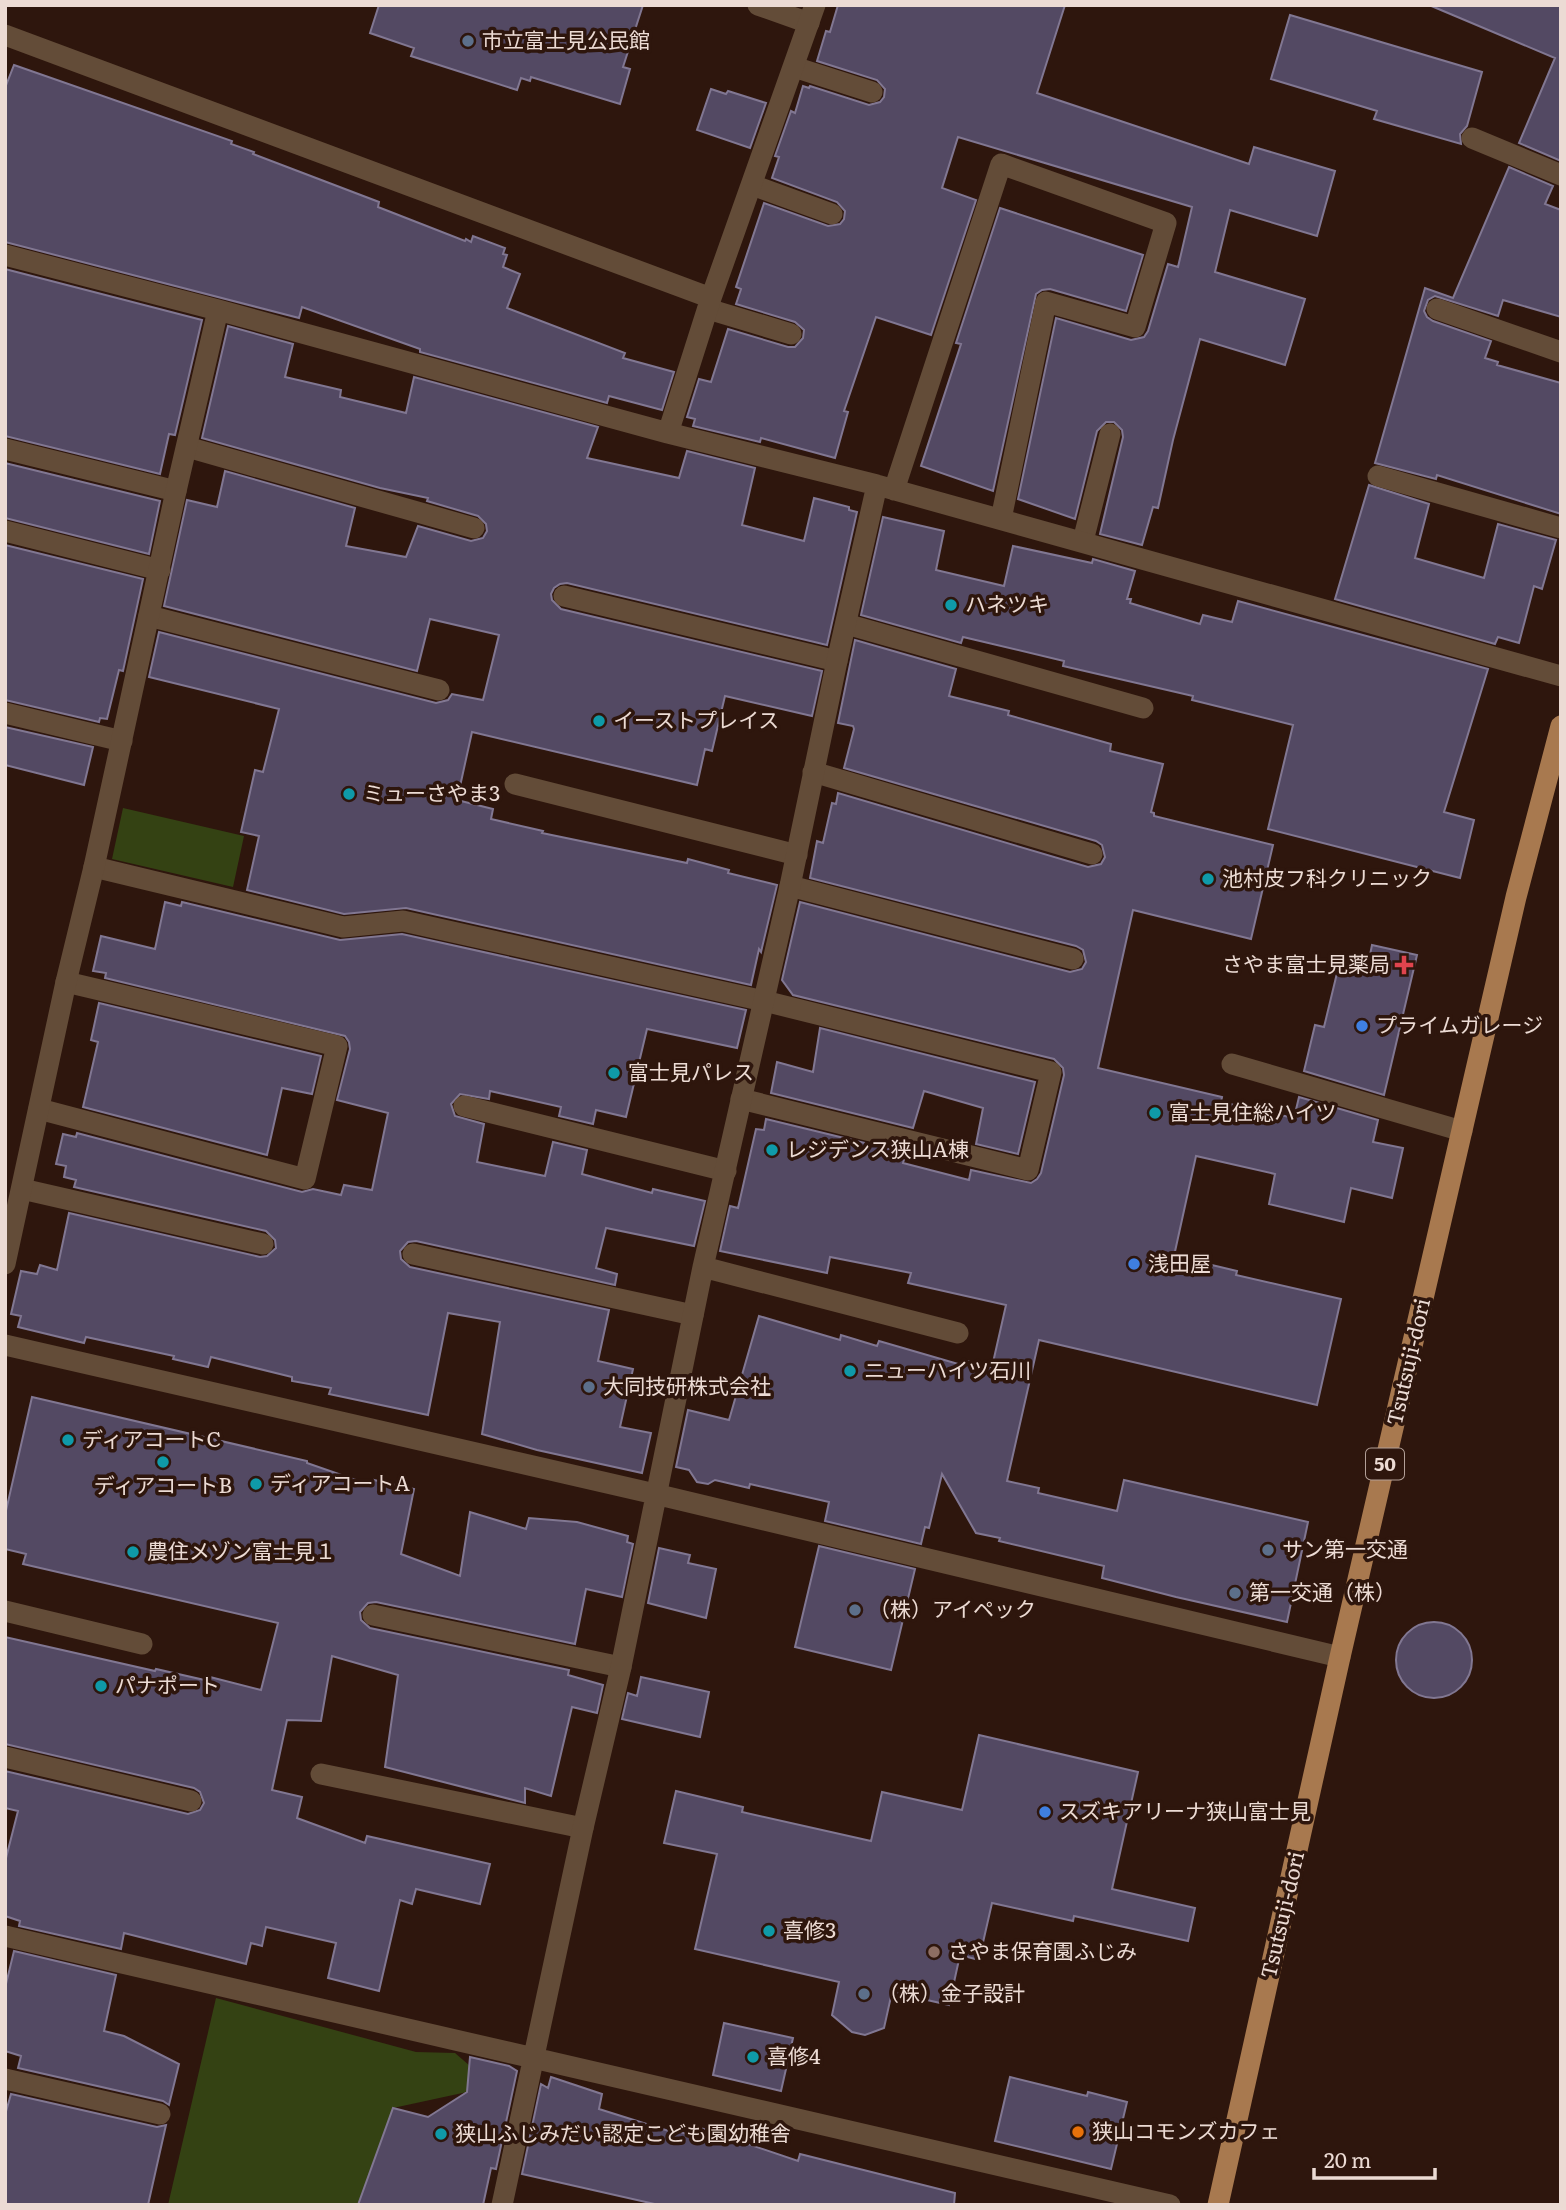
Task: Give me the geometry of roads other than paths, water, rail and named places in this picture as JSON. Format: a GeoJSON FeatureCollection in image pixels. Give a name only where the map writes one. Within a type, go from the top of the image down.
{"type":"FeatureCollection","features":[{"type":"Feature","properties":{"kind":"main road","name":"Tsutsuji-dori"},"geometry":{"type":"LineString","coordinates":[[1218,2205],[1340,1657],[1516,897],[1561,726]]}},
{"type":"Feature","properties":{"kind":"street"},"geometry":{"type":"LineString","coordinates":[[667,433],[812,14],[758,5]]}},
{"type":"Feature","properties":{"kind":"street"},"geometry":{"type":"LineString","coordinates":[[5,35],[791,334]]}},
{"type":"Feature","properties":{"kind":"street"},"geometry":{"type":"LineString","coordinates":[[794,67],[872,92]]}},
{"type":"Feature","properties":{"kind":"street"},"geometry":{"type":"LineString","coordinates":[[1472,138],[1561,175]]}},
{"type":"Feature","properties":{"kind":"street"},"geometry":{"type":"LineString","coordinates":[[502,2205],[583,1828],[621,1667],[703,1267],[797,855],[836,661],[885,487],[1001,164],[1166,223],[1135,327],[1046,302],[1001,519]]}},
{"type":"Feature","properties":{"kind":"street"},"geometry":{"type":"LineString","coordinates":[[752,185],[832,214]]}},
{"type":"Feature","properties":{"kind":"street"},"geometry":{"type":"LineString","coordinates":[[5,255],[218,310],[667,433],[885,487],[1561,676]]}},
{"type":"Feature","properties":{"kind":"street"},"geometry":{"type":"LineString","coordinates":[[1437,309],[1561,352]]}},
{"type":"Feature","properties":{"kind":"street"},"geometry":{"type":"LineString","coordinates":[[5,1264],[16,1191],[39,1109],[218,310]]}},
{"type":"Feature","properties":{"kind":"street"},"geometry":{"type":"LineString","coordinates":[[1083,541],[1110,434]]}},
{"type":"Feature","properties":{"kind":"street"},"geometry":{"type":"LineString","coordinates":[[187,447],[474,528]]}},
{"type":"Feature","properties":{"kind":"street"},"geometry":{"type":"LineString","coordinates":[[5,449],[176,491]]}},
{"type":"Feature","properties":{"kind":"street"},"geometry":{"type":"LineString","coordinates":[[1378,476],[1561,528]]}},
{"type":"Feature","properties":{"kind":"street"},"geometry":{"type":"LineString","coordinates":[[5,531],[160,570]]}},
{"type":"Feature","properties":{"kind":"street"},"geometry":{"type":"LineString","coordinates":[[564,596],[836,661]]}},
{"type":"Feature","properties":{"kind":"street"},"geometry":{"type":"LineString","coordinates":[[149,616],[439,690]]}},
{"type":"Feature","properties":{"kind":"street"},"geometry":{"type":"LineString","coordinates":[[846,624],[1143,708]]}},
{"type":"Feature","properties":{"kind":"street"},"geometry":{"type":"LineString","coordinates":[[5,712],[122,741]]}},
{"type":"Feature","properties":{"kind":"street"},"geometry":{"type":"LineString","coordinates":[[813,772],[1093,854]]}},
{"type":"Feature","properties":{"kind":"street"},"geometry":{"type":"LineString","coordinates":[[515,784],[797,855]]}},
{"type":"Feature","properties":{"kind":"street"},"geometry":{"type":"LineString","coordinates":[[94,867],[343,927],[403,921],[764,1001],[1051,1072],[1028,1170],[741,1099]]}},
{"type":"Feature","properties":{"kind":"street"},"geometry":{"type":"LineString","coordinates":[[790,886],[1073,959]]}},
{"type":"Feature","properties":{"kind":"street"},"geometry":{"type":"LineString","coordinates":[[39,1109],[305,1179],[337,1046],[66,982]]}},
{"type":"Feature","properties":{"kind":"street"},"geometry":{"type":"LineString","coordinates":[[1232,1064],[1462,1131]]}},
{"type":"Feature","properties":{"kind":"street"},"geometry":{"type":"LineString","coordinates":[[464,1106],[726,1171]]}},
{"type":"Feature","properties":{"kind":"street"},"geometry":{"type":"LineString","coordinates":[[16,1191],[263,1244]]}},
{"type":"Feature","properties":{"kind":"street"},"geometry":{"type":"LineString","coordinates":[[413,1254],[693,1315]]}},
{"type":"Feature","properties":{"kind":"street"},"geometry":{"type":"LineString","coordinates":[[703,1267],[958,1333]]}},
{"type":"Feature","properties":{"kind":"street"},"geometry":{"type":"LineString","coordinates":[[5,1345],[655,1494],[1340,1657]]}},
{"type":"Feature","properties":{"kind":"street"},"geometry":{"type":"LineString","coordinates":[[5,1611],[142,1644]]}},
{"type":"Feature","properties":{"kind":"street"},"geometry":{"type":"LineString","coordinates":[[373,1615],[621,1667]]}},
{"type":"Feature","properties":{"kind":"street"},"geometry":{"type":"LineString","coordinates":[[5,1757],[191,1801]]}},
{"type":"Feature","properties":{"kind":"street"},"geometry":{"type":"LineString","coordinates":[[321,1774],[583,1828]]}},
{"type":"Feature","properties":{"kind":"street"},"geometry":{"type":"LineString","coordinates":[[5,1936],[1170,2205]]}},
{"type":"Feature","properties":{"kind":"street"},"geometry":{"type":"LineString","coordinates":[[5,2079],[160,2114]]}},
{"type":"Feature","properties":{"kind":"place","name":"市立富士見公民館"},"geometry":{"type":"Point","coordinates":[468,41]}},
{"type":"Feature","properties":{"kind":"place","name":"ハネツキ"},"geometry":{"type":"Point","coordinates":[951,605]}},
{"type":"Feature","properties":{"kind":"place","name":"イーストプレイス"},"geometry":{"type":"Point","coordinates":[599,721]}},
{"type":"Feature","properties":{"kind":"place","name":"ミューさやま3"},"geometry":{"type":"Point","coordinates":[349,794]}},
{"type":"Feature","properties":{"kind":"place","name":"池村皮フ科クリニック"},"geometry":{"type":"Point","coordinates":[1208,879]}},
{"type":"Feature","properties":{"kind":"place","name":"さやま富士見薬局"},"geometry":{"type":"Point","coordinates":[1404,965]}},
{"type":"Feature","properties":{"kind":"place","name":"プライムガレージ"},"geometry":{"type":"Point","coordinates":[1362,1026]}},
{"type":"Feature","properties":{"kind":"place","name":"富士見パレス"},"geometry":{"type":"Point","coordinates":[614,1073]}},
{"type":"Feature","properties":{"kind":"place","name":"富士見住総ハイツ"},"geometry":{"type":"Point","coordinates":[1155,1113]}},
{"type":"Feature","properties":{"kind":"place","name":"レジデンス狭山A棟"},"geometry":{"type":"Point","coordinates":[772,1150]}},
{"type":"Feature","properties":{"kind":"place","name":"浅田屋"},"geometry":{"type":"Point","coordinates":[1134,1264]}},
{"type":"Feature","properties":{"kind":"place","name":"ニューハイツ石川"},"geometry":{"type":"Point","coordinates":[850,1371]}},
{"type":"Feature","properties":{"kind":"place","name":"大同技研株式会社"},"geometry":{"type":"Point","coordinates":[589,1387]}},
{"type":"Feature","properties":{"kind":"place","name":"ディアコートC"},"geometry":{"type":"Point","coordinates":[68,1440]}},
{"type":"Feature","properties":{"kind":"place","name":"ディアコートB"},"geometry":{"type":"Point","coordinates":[163,1462]}},
{"type":"Feature","properties":{"kind":"place","name":"ディアコートA"},"geometry":{"type":"Point","coordinates":[256,1484]}},
{"type":"Feature","properties":{"kind":"place","name":"サン第一交通"},"geometry":{"type":"Point","coordinates":[1268,1550]}},
{"type":"Feature","properties":{"kind":"place","name":"農住メゾン富士見１"},"geometry":{"type":"Point","coordinates":[133,1552]}},
{"type":"Feature","properties":{"kind":"place","name":"第一交通（株）"},"geometry":{"type":"Point","coordinates":[1235,1593]}},
{"type":"Feature","properties":{"kind":"place","name":"（株）アイペック"},"geometry":{"type":"Point","coordinates":[855,1610]}},
{"type":"Feature","properties":{"kind":"place","name":"パナポート"},"geometry":{"type":"Point","coordinates":[101,1686]}},
{"type":"Feature","properties":{"kind":"place","name":"スズキアリーナ狭山富士見"},"geometry":{"type":"Point","coordinates":[1045,1812]}},
{"type":"Feature","properties":{"kind":"place","name":"喜修3"},"geometry":{"type":"Point","coordinates":[769,1931]}},
{"type":"Feature","properties":{"kind":"place","name":"さやま保育園ふじみ"},"geometry":{"type":"Point","coordinates":[934,1952]}},
{"type":"Feature","properties":{"kind":"place","name":"（株）金子設計"},"geometry":{"type":"Point","coordinates":[864,1994]}},
{"type":"Feature","properties":{"kind":"place","name":"喜修4"},"geometry":{"type":"Point","coordinates":[753,2057]}},
{"type":"Feature","properties":{"kind":"place","name":"狭山コモンズカフェ"},"geometry":{"type":"Point","coordinates":[1078,2132]}},
{"type":"Feature","properties":{"kind":"place","name":"狭山ふじみだい認定こども園幼稚舎"},"geometry":{"type":"Point","coordinates":[441,2134]}}]}
